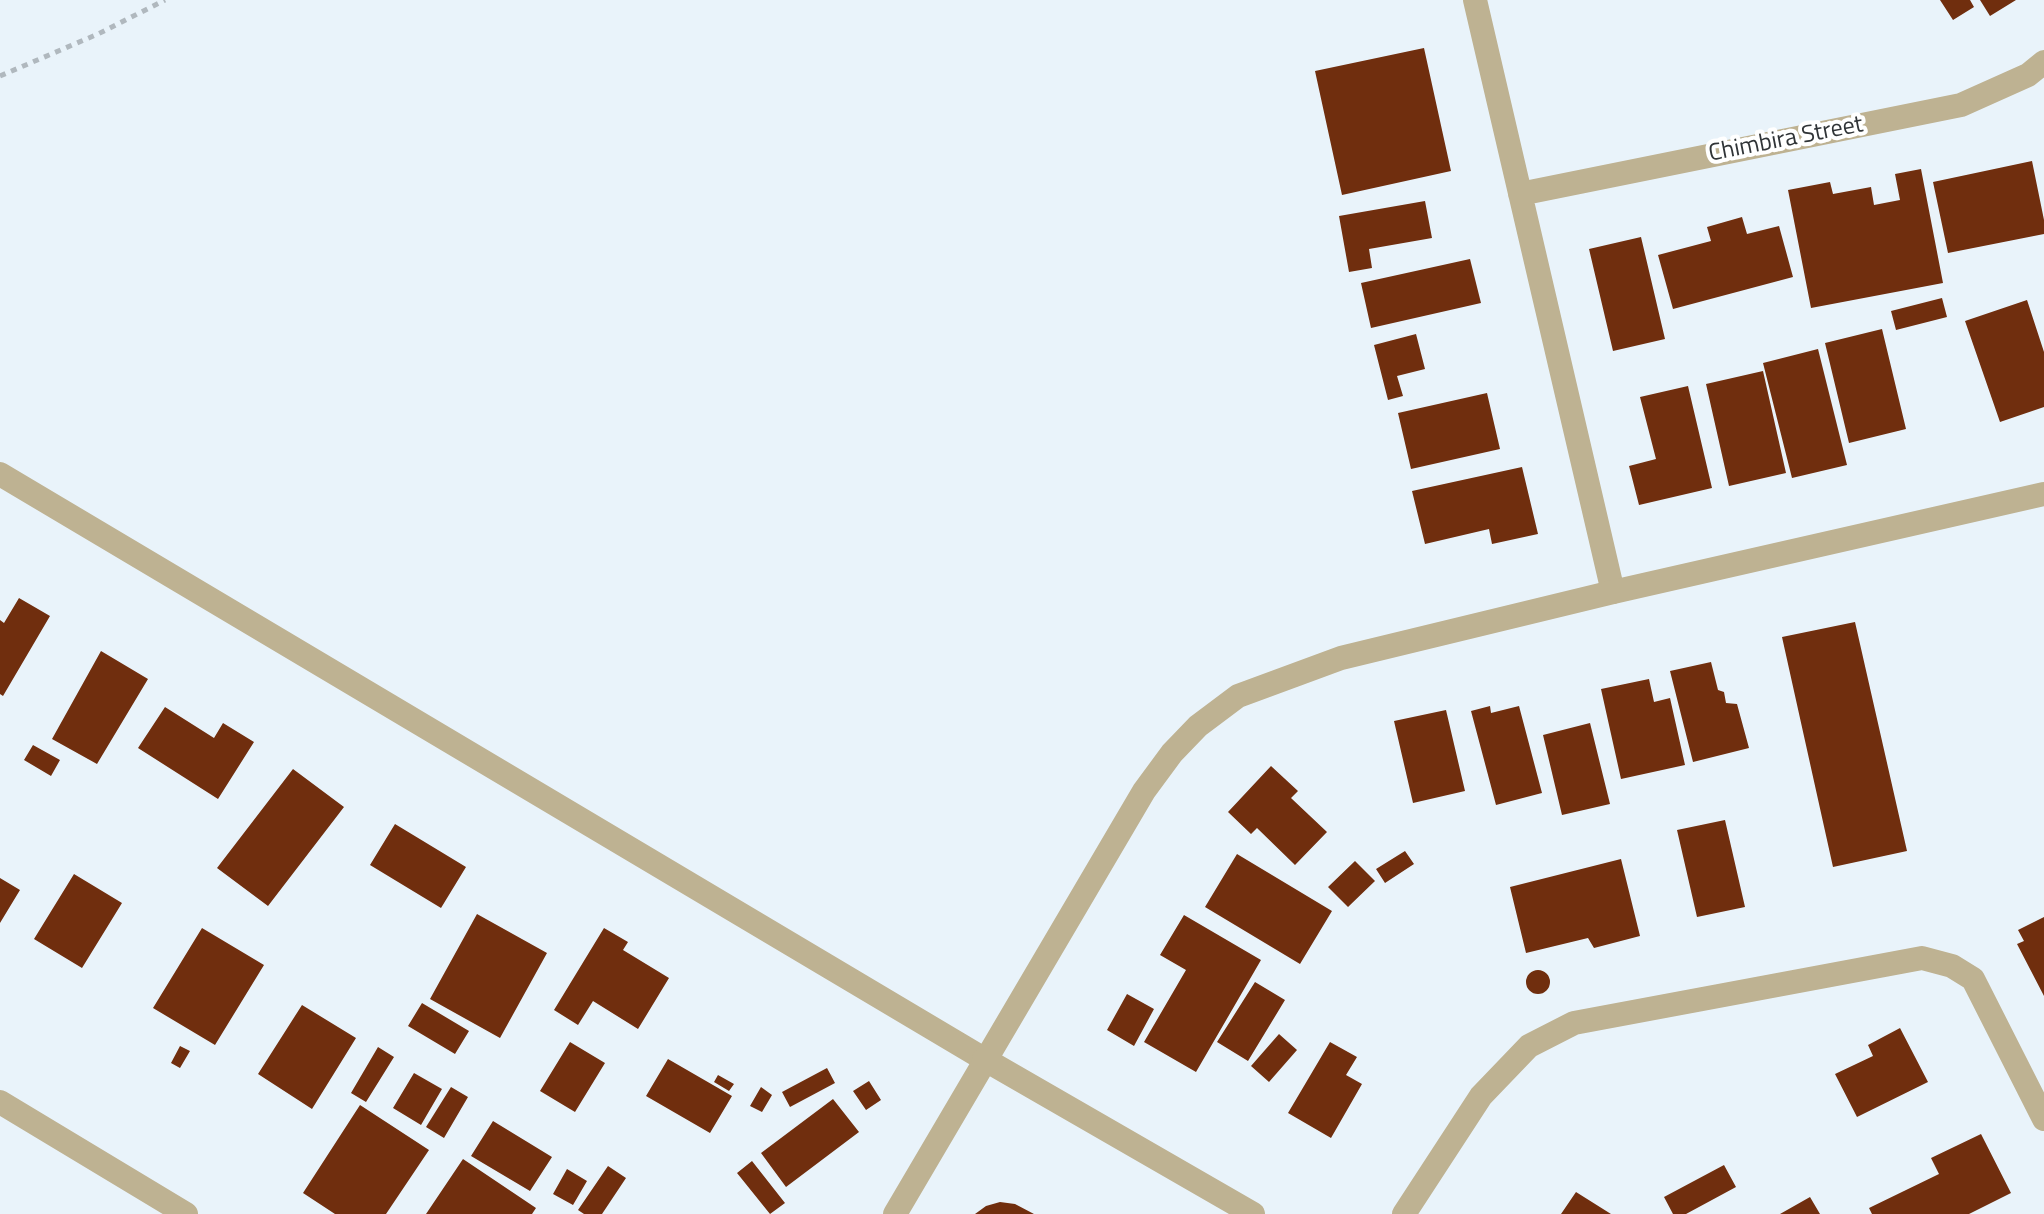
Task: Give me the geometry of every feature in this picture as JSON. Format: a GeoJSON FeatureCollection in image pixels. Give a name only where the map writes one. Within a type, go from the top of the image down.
{"type":"FeatureCollection","features":[{"type":"Feature","properties":{"kind":"street"},"geometry":{"type":"LineString","coordinates":[[1475,0],[1613,592]]}},
{"type":"Feature","properties":{"kind":"street","name":"Chimbira Street"},"geometry":{"type":"LineString","coordinates":[[1520,194],[1961,105],[2028,75],[2044,62]]}},
{"type":"Feature","properties":{"kind":"street"},"geometry":{"type":"LineString","coordinates":[[0,474],[984,1059],[1253,1214]]}},
{"type":"Feature","properties":{"kind":"street"},"geometry":{"type":"LineString","coordinates":[[895,1214],[1144,791],[1172,753],[1198,726],[1238,696],[1341,658],[1613,592],[2044,494]]}},
{"type":"Feature","properties":{"kind":"street"},"geometry":{"type":"LineString","coordinates":[[1404,1214],[1481,1096],[1529,1046],[1574,1023],[1922,958],[1952,966],[1973,979],[2044,1119]]}},
{"type":"Feature","properties":{"kind":"street"},"geometry":{"type":"LineString","coordinates":[[0,1102],[186,1214]]}},
{"type":"Feature","properties":{"kind":"path"},"geometry":{"type":"LineString","coordinates":[[0,76],[98,34],[165,0]]}},
{"type":"Feature","properties":{"kind":"building"},"geometry":{"type":"Polygon","coordinates":[[[1940,0],[1970,0],[1974,7],[1953,20],[1940,0]]]}},
{"type":"Feature","properties":{"kind":"building"},"geometry":{"type":"Polygon","coordinates":[[[1980,0],[2016,0],[1990,16],[1980,0]]]}},
{"type":"Feature","properties":{"kind":"building"},"geometry":{"type":"Polygon","coordinates":[[[1424,48],[1451,171],[1342,195],[1315,71],[1424,48]]]}},
{"type":"Feature","properties":{"kind":"building"},"geometry":{"type":"Polygon","coordinates":[[[2032,161],[2044,234],[1948,253],[1933,182],[2032,161]]]}},
{"type":"Feature","properties":{"kind":"building"},"geometry":{"type":"Polygon","coordinates":[[[1921,169],[1943,283],[1811,308],[1788,190],[1830,182],[1833,194],[1871,187],[1874,205],[1900,200],[1895,174],[1921,169]]]}},
{"type":"Feature","properties":{"kind":"building"},"geometry":{"type":"Polygon","coordinates":[[[1425,201],[1432,238],[1369,249],[1372,268],[1349,272],[1339,216],[1425,201]]]}},
{"type":"Feature","properties":{"kind":"building"},"geometry":{"type":"Polygon","coordinates":[[[1742,217],[1747,234],[1779,226],[1793,277],[1673,309],[1658,255],[1711,241],[1707,227],[1742,217]]]}},
{"type":"Feature","properties":{"kind":"building"},"geometry":{"type":"Polygon","coordinates":[[[1641,237],[1665,339],[1613,351],[1589,249],[1641,237]]]}},
{"type":"Feature","properties":{"kind":"building"},"geometry":{"type":"Polygon","coordinates":[[[1470,259],[1481,303],[1371,328],[1361,283],[1470,259]]]}},
{"type":"Feature","properties":{"kind":"building"},"geometry":{"type":"Polygon","coordinates":[[[1942,298],[1947,317],[1896,330],[1891,311],[1942,298]]]}},
{"type":"Feature","properties":{"kind":"building"},"geometry":{"type":"Polygon","coordinates":[[[2027,300],[2044,352],[2044,407],[2000,422],[1965,321],[2027,300]]]}},
{"type":"Feature","properties":{"kind":"building"},"geometry":{"type":"Polygon","coordinates":[[[1882,329],[1906,429],[1849,443],[1825,343],[1882,329]]]}},
{"type":"Feature","properties":{"kind":"building"},"geometry":{"type":"Polygon","coordinates":[[[1416,334],[1425,369],[1397,376],[1403,396],[1388,400],[1374,345],[1416,334]]]}},
{"type":"Feature","properties":{"kind":"building"},"geometry":{"type":"Polygon","coordinates":[[[1818,349],[1847,465],[1792,478],[1763,363],[1818,349]]]}},
{"type":"Feature","properties":{"kind":"building"},"geometry":{"type":"Polygon","coordinates":[[[1763,371],[1786,473],[1729,486],[1706,384],[1763,371]]]}},
{"type":"Feature","properties":{"kind":"building"},"geometry":{"type":"Polygon","coordinates":[[[1688,386],[1712,488],[1639,505],[1629,466],[1656,459],[1640,397],[1688,386]]]}},
{"type":"Feature","properties":{"kind":"building"},"geometry":{"type":"Polygon","coordinates":[[[1487,393],[1500,449],[1411,469],[1398,413],[1487,393]]]}},
{"type":"Feature","properties":{"kind":"building"},"geometry":{"type":"Polygon","coordinates":[[[1522,467],[1538,534],[1492,544],[1489,529],[1425,544],[1412,491],[1522,467]]]}},
{"type":"Feature","properties":{"kind":"building"},"geometry":{"type":"Polygon","coordinates":[[[19,598],[50,616],[3,696],[0,694],[0,620],[4,623],[19,598]]]}},
{"type":"Feature","properties":{"kind":"building"},"geometry":{"type":"Polygon","coordinates":[[[1855,622],[1907,851],[1833,867],[1782,637],[1855,622]]]}},
{"type":"Feature","properties":{"kind":"building"},"geometry":{"type":"Polygon","coordinates":[[[101,651],[148,679],[97,764],[52,739],[101,651]]]}},
{"type":"Feature","properties":{"kind":"building"},"geometry":{"type":"Polygon","coordinates":[[[1711,662],[1718,690],[1724,692],[1726,703],[1737,704],[1749,748],[1693,762],[1670,671],[1711,662]]]}},
{"type":"Feature","properties":{"kind":"building"},"geometry":{"type":"Polygon","coordinates":[[[1649,679],[1654,702],[1670,698],[1685,765],[1621,779],[1601,689],[1649,679]]]}},
{"type":"Feature","properties":{"kind":"building"},"geometry":{"type":"Polygon","coordinates":[[[1490,706],[1491,713],[1519,706],[1542,793],[1496,805],[1471,711],[1490,706]]]}},
{"type":"Feature","properties":{"kind":"building"},"geometry":{"type":"Polygon","coordinates":[[[165,707],[214,738],[223,723],[254,742],[218,799],[138,748],[165,707]]]}},
{"type":"Feature","properties":{"kind":"building"},"geometry":{"type":"Polygon","coordinates":[[[1446,710],[1465,791],[1413,803],[1394,721],[1446,710]]]}},
{"type":"Feature","properties":{"kind":"building"},"geometry":{"type":"Polygon","coordinates":[[[1590,723],[1610,804],[1562,815],[1543,735],[1590,723]]]}},
{"type":"Feature","properties":{"kind":"building"},"geometry":{"type":"Polygon","coordinates":[[[33,745],[60,760],[51,776],[24,760],[33,745]]]}},
{"type":"Feature","properties":{"kind":"building"},"geometry":{"type":"Polygon","coordinates":[[[1271,766],[1298,791],[1291,798],[1327,832],[1295,865],[1257,828],[1251,834],[1228,812],[1271,766]]]}},
{"type":"Feature","properties":{"kind":"building"},"geometry":{"type":"Polygon","coordinates":[[[293,769],[344,807],[268,906],[217,868],[293,769]]]}},
{"type":"Feature","properties":{"kind":"building"},"geometry":{"type":"Polygon","coordinates":[[[1725,820],[1745,907],[1697,917],[1677,830],[1725,820]]]}},
{"type":"Feature","properties":{"kind":"building"},"geometry":{"type":"Polygon","coordinates":[[[395,824],[466,867],[441,908],[370,865],[395,824]]]}},
{"type":"Feature","properties":{"kind":"building"},"geometry":{"type":"Polygon","coordinates":[[[1405,851],[1414,864],[1385,883],[1376,869],[1405,851]]]}},
{"type":"Feature","properties":{"kind":"building"},"geometry":{"type":"Polygon","coordinates":[[[1237,854],[1332,911],[1300,964],[1205,907],[1237,854]]]}},
{"type":"Feature","properties":{"kind":"building"},"geometry":{"type":"Polygon","coordinates":[[[1621,859],[1640,936],[1594,948],[1588,938],[1526,953],[1510,887],[1621,859]]]}},
{"type":"Feature","properties":{"kind":"building"},"geometry":{"type":"Polygon","coordinates":[[[1355,861],[1375,881],[1348,907],[1328,887],[1355,861]]]}},
{"type":"Feature","properties":{"kind":"building"},"geometry":{"type":"Polygon","coordinates":[[[74,874],[122,903],[82,968],[34,939],[74,874]]]}},
{"type":"Feature","properties":{"kind":"building"},"geometry":{"type":"Polygon","coordinates":[[[0,878],[20,890],[0,923],[0,878]]]}},
{"type":"Feature","properties":{"kind":"building"},"geometry":{"type":"Polygon","coordinates":[[[477,914],[547,953],[500,1038],[430,999],[477,914]]]}},
{"type":"Feature","properties":{"kind":"building"},"geometry":{"type":"Polygon","coordinates":[[[1184,915],[1261,960],[1196,1072],[1144,1042],[1186,970],[1160,955],[1184,915]]]}},
{"type":"Feature","properties":{"kind":"building"},"geometry":{"type":"Polygon","coordinates":[[[2044,917],[2044,996],[2017,944],[2024,941],[2018,930],[2044,917]]]}},
{"type":"Feature","properties":{"kind":"building"},"geometry":{"type":"Polygon","coordinates":[[[202,928],[264,965],[215,1045],[153,1008],[202,928]]]}},
{"type":"Feature","properties":{"kind":"building"},"geometry":{"type":"Polygon","coordinates":[[[604,928],[628,942],[623,950],[669,978],[638,1029],[593,1001],[578,1025],[554,1010],[604,928]]]}},
{"type":"Feature","properties":{"kind":"building"},"geometry":{"type":"Polygon","coordinates":[[[1538,970],[1547,973],[1550,982],[1547,991],[1538,994],[1529,991],[1526,982],[1529,973],[1538,970]]]}},
{"type":"Feature","properties":{"kind":"building"},"geometry":{"type":"Polygon","coordinates":[[[1255,982],[1285,1000],[1248,1061],[1217,1042],[1255,982]]]}},
{"type":"Feature","properties":{"kind":"building"},"geometry":{"type":"Polygon","coordinates":[[[1127,994],[1154,1009],[1134,1046],[1107,1030],[1127,994]]]}},
{"type":"Feature","properties":{"kind":"building"},"geometry":{"type":"Polygon","coordinates":[[[422,1003],[469,1031],[455,1054],[408,1026],[422,1003]]]}},
{"type":"Feature","properties":{"kind":"building"},"geometry":{"type":"Polygon","coordinates":[[[302,1005],[356,1038],[312,1109],[258,1074],[302,1005]]]}},
{"type":"Feature","properties":{"kind":"building"},"geometry":{"type":"Polygon","coordinates":[[[1900,1028],[1928,1082],[1857,1117],[1835,1074],[1873,1056],[1868,1045],[1900,1028]]]}},
{"type":"Feature","properties":{"kind":"building"},"geometry":{"type":"Polygon","coordinates":[[[1279,1034],[1297,1050],[1269,1082],[1251,1066],[1279,1034]]]}},
{"type":"Feature","properties":{"kind":"building"},"geometry":{"type":"Polygon","coordinates":[[[570,1042],[605,1063],[575,1112],[540,1091],[570,1042]]]}},
{"type":"Feature","properties":{"kind":"building"},"geometry":{"type":"Polygon","coordinates":[[[1330,1042],[1357,1057],[1346,1075],[1362,1084],[1331,1138],[1288,1113],[1330,1042]]]}},
{"type":"Feature","properties":{"kind":"building"},"geometry":{"type":"Polygon","coordinates":[[[180,1046],[190,1051],[180,1068],[171,1063],[180,1046]]]}},
{"type":"Feature","properties":{"kind":"building"},"geometry":{"type":"Polygon","coordinates":[[[378,1047],[394,1057],[366,1102],[351,1093],[378,1047]]]}},
{"type":"Feature","properties":{"kind":"building"},"geometry":{"type":"Polygon","coordinates":[[[668,1059],[732,1096],[710,1133],[646,1096],[668,1059]]]}},
{"type":"Feature","properties":{"kind":"building"},"geometry":{"type":"Polygon","coordinates":[[[827,1068],[835,1083],[790,1107],[782,1092],[827,1068]]]}},
{"type":"Feature","properties":{"kind":"building"},"geometry":{"type":"Polygon","coordinates":[[[414,1073],[442,1089],[421,1125],[393,1108],[414,1073]]]}},
{"type":"Feature","properties":{"kind":"building"},"geometry":{"type":"Polygon","coordinates":[[[718,1075],[734,1084],[729,1091],[714,1082],[718,1075]]]}},
{"type":"Feature","properties":{"kind":"building"},"geometry":{"type":"Polygon","coordinates":[[[869,1081],[881,1100],[866,1110],[853,1091],[869,1081]]]}},
{"type":"Feature","properties":{"kind":"building"},"geometry":{"type":"Polygon","coordinates":[[[451,1087],[468,1097],[444,1138],[426,1127],[451,1087]]]}},
{"type":"Feature","properties":{"kind":"building"},"geometry":{"type":"Polygon","coordinates":[[[761,1087],[772,1095],[762,1112],[750,1106],[761,1087]]]}},
{"type":"Feature","properties":{"kind":"building"},"geometry":{"type":"Polygon","coordinates":[[[833,1099],[859,1132],[786,1187],[761,1153],[833,1099]]]}},
{"type":"Feature","properties":{"kind":"building"},"geometry":{"type":"Polygon","coordinates":[[[360,1105],[429,1150],[386,1214],[335,1214],[303,1193],[360,1105]]]}},
{"type":"Feature","properties":{"kind":"building"},"geometry":{"type":"Polygon","coordinates":[[[493,1121],[552,1157],[530,1191],[471,1156],[493,1121]]]}},
{"type":"Feature","properties":{"kind":"building"},"geometry":{"type":"Polygon","coordinates":[[[1981,1134],[2011,1193],[1969,1214],[1872,1214],[1869,1208],[1939,1174],[1931,1158],[1981,1134]]]}},
{"type":"Feature","properties":{"kind":"building"},"geometry":{"type":"Polygon","coordinates":[[[463,1159],[536,1208],[532,1214],[426,1214],[463,1159]]]}},
{"type":"Feature","properties":{"kind":"building"},"geometry":{"type":"Polygon","coordinates":[[[752,1161],[785,1203],[770,1214],[737,1173],[752,1161]]]}},
{"type":"Feature","properties":{"kind":"building"},"geometry":{"type":"Polygon","coordinates":[[[1724,1165],[1736,1187],[1686,1214],[1673,1214],[1664,1197],[1724,1165]]]}},
{"type":"Feature","properties":{"kind":"building"},"geometry":{"type":"Polygon","coordinates":[[[608,1166],[626,1178],[602,1214],[584,1214],[578,1210],[608,1166]]]}},
{"type":"Feature","properties":{"kind":"building"},"geometry":{"type":"Polygon","coordinates":[[[567,1169],[587,1181],[573,1205],[553,1194],[567,1169]]]}},
{"type":"Feature","properties":{"kind":"building"},"geometry":{"type":"Polygon","coordinates":[[[1576,1192],[1611,1214],[1561,1214],[1576,1192]]]}},
{"type":"Feature","properties":{"kind":"building"},"geometry":{"type":"Polygon","coordinates":[[[1810,1197],[1820,1214],[1780,1214],[1810,1197]]]}},
{"type":"Feature","properties":{"kind":"building"},"geometry":{"type":"Polygon","coordinates":[[[1000,1202],[1015,1204],[1034,1214],[975,1214],[986,1206],[1000,1202]]]}}]}
